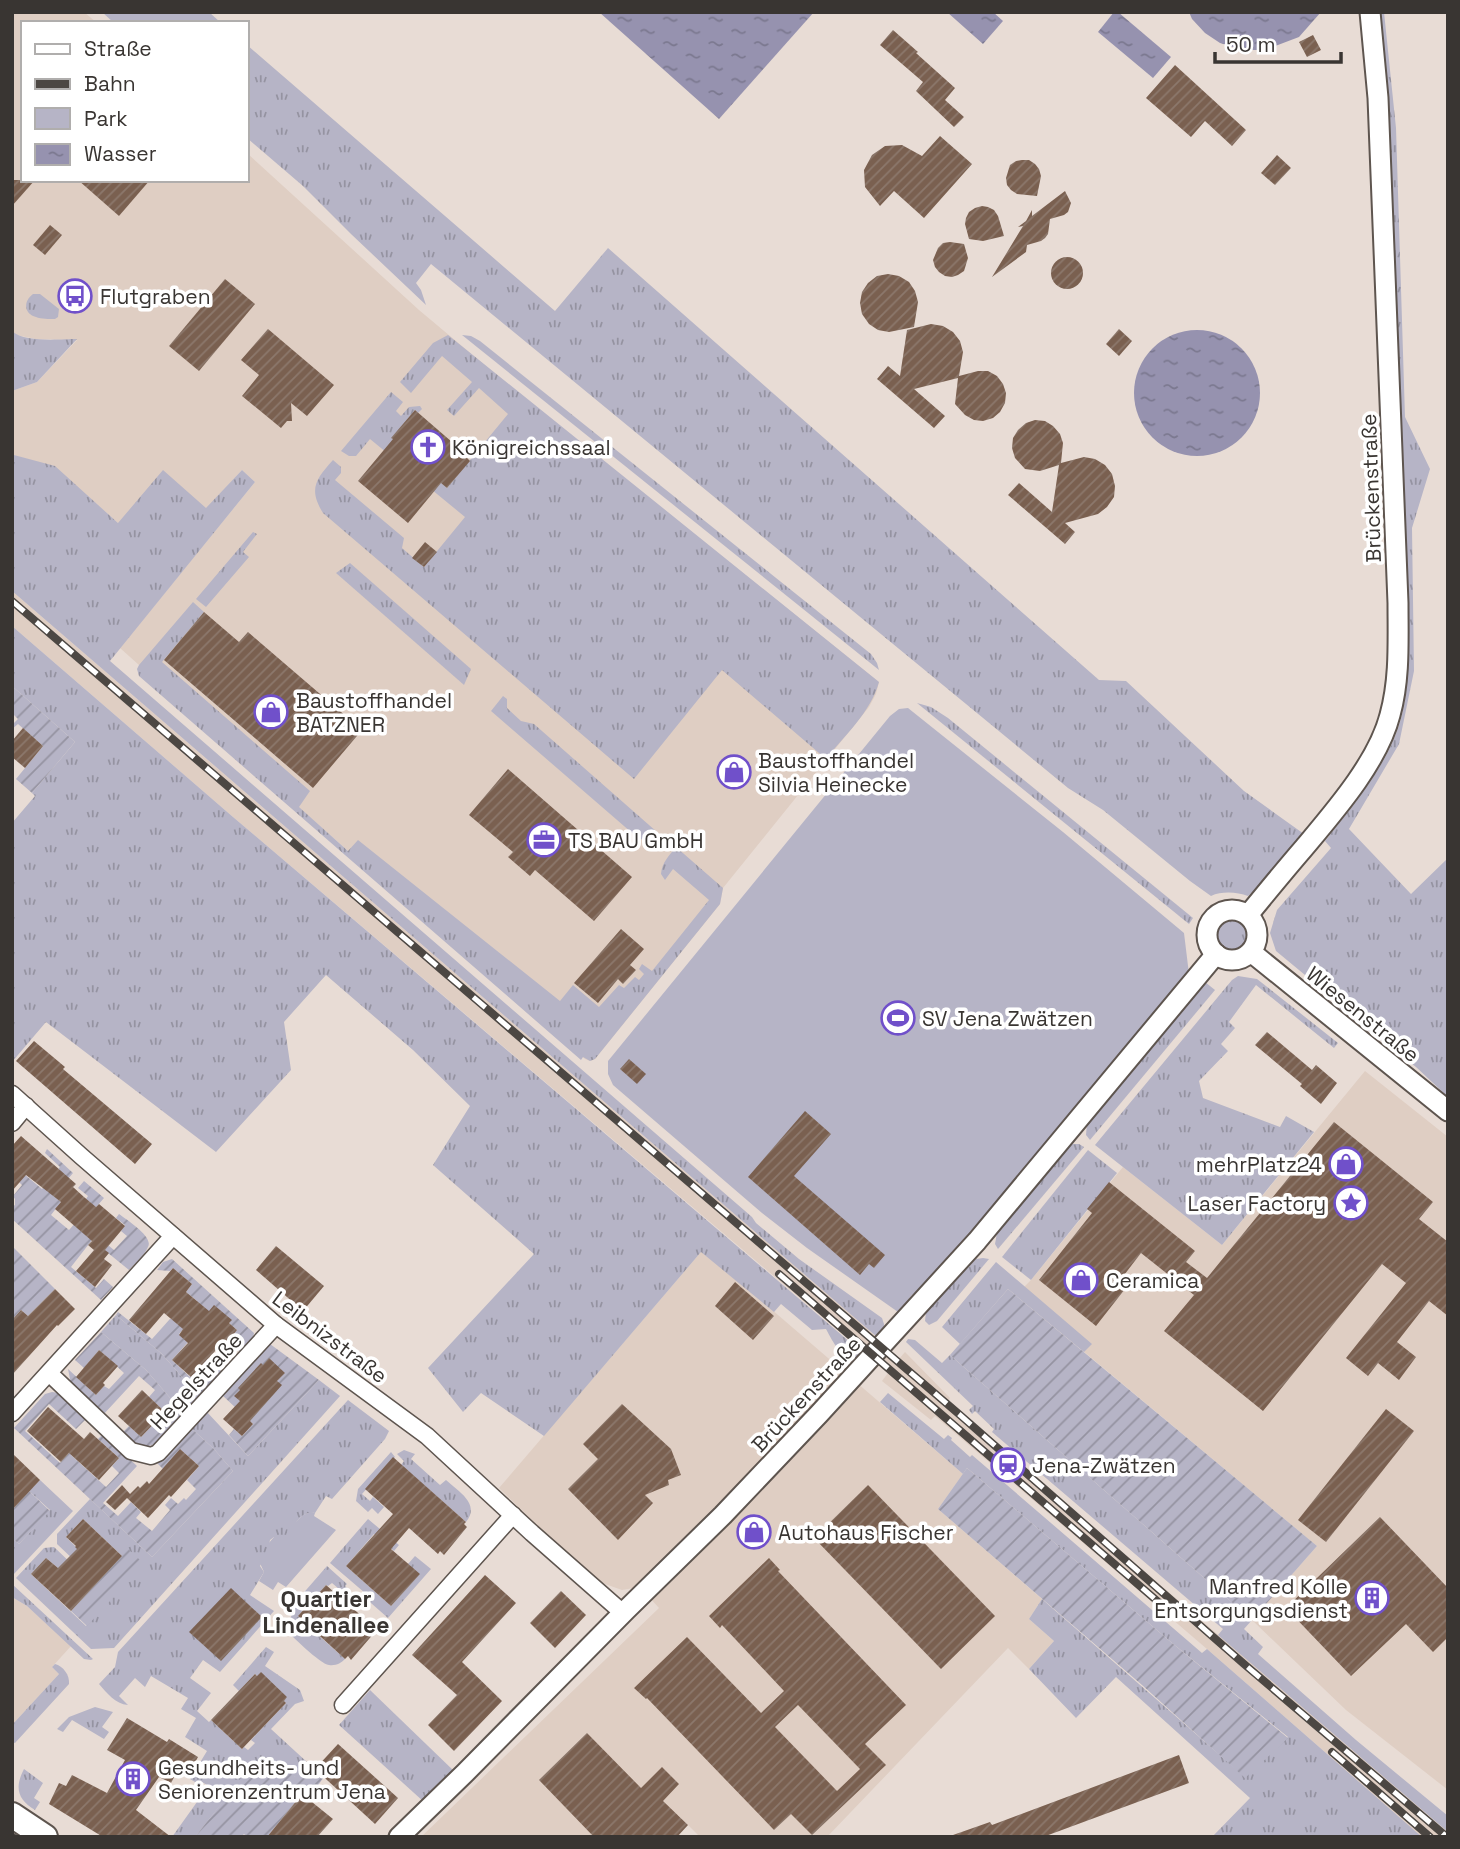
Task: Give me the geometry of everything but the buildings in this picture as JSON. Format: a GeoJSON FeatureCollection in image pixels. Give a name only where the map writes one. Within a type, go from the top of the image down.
{"type":"FeatureCollection","features":[{"type":"Feature","properties":{"kind":"street","name":"Brückenstraße"},"geometry":{"type":"LineString","coordinates":[[1248,915],[1339,806],[1362,773],[1383,737],[1391,715],[1395,690],[1398,603],[1378,98],[1370,12]]}},
{"type":"Feature","properties":{"kind":"street"},"geometry":{"type":"LineString","coordinates":[[1225,910],[1241,911],[1248,915],[1253,921],[1257,936],[1251,952],[1238,960],[1230,960],[1223,959],[1210,949],[1206,933],[1212,919],[1225,910]]}},
{"type":"Feature","properties":{"kind":"street","name":"Wiesenstraße"},"geometry":{"type":"LineString","coordinates":[[1251,952],[1448,1111]]}},
{"type":"Feature","properties":{"kind":"street","name":"Brückenstraße"},"geometry":{"type":"LineString","coordinates":[[398,1837],[456,1783],[741,1497],[968,1251],[1216,954]]}},
{"type":"Feature","properties":{"kind":"street","name":"Leibnizstraße"},"geometry":{"type":"LineString","coordinates":[[12,1094],[276,1325],[427,1436],[623,1613]]}},
{"type":"Feature","properties":{"kind":"street"},"geometry":{"type":"LineString","coordinates":[[12,1123],[26,1106]]}},
{"type":"Feature","properties":{"kind":"street"},"geometry":{"type":"LineString","coordinates":[[12,1413],[173,1236]]}},
{"type":"Feature","properties":{"kind":"street","name":"Hegelstraße"},"geometry":{"type":"LineString","coordinates":[[48,1373],[131,1451],[151,1456],[158,1453],[276,1325]]}},
{"type":"Feature","properties":{"kind":"street"},"geometry":{"type":"LineString","coordinates":[[343,1705],[513,1515]]}},
{"type":"Feature","properties":{"kind":"shaded area"},"geometry":{"type":"Polygon","coordinates":[[[12,12],[84,12],[95,21],[21,21],[21,182],[248,182],[248,154],[419,310],[523,397],[879,682],[876,694],[869,707],[723,888],[720,904],[595,1059],[585,1059],[120,648],[255,482],[242,470],[206,509],[118,523],[55,467],[13,455],[12,391],[37,382],[77,340],[36,339],[16,335],[12,331],[12,12]]]}},
{"type":"Feature","properties":{"kind":"shaded area"},"geometry":{"type":"Polygon","coordinates":[[[12,591],[877,1337],[899,1359],[905,1352],[950,1398],[947,1402],[1448,1832],[1448,1837],[1422,1837],[935,1416],[931,1420],[882,1381],[888,1373],[12,626],[12,591]]]}},
{"type":"Feature","properties":{"kind":"shaded area"},"geometry":{"type":"Polygon","coordinates":[[[1365,1071],[1448,1137],[1448,1790],[1346,1710],[1252,1620],[1317,1546],[1016,1295],[1123,1167],[1222,1245],[1365,1071]]]}},
{"type":"Feature","properties":{"kind":"shaded area","name":"Autohaus Fischer"},"geometry":{"type":"Polygon","coordinates":[[[701,1252],[963,1474],[938,1509],[1042,1599],[1029,1619],[1054,1641],[1029,1669],[1008,1648],[827,1837],[700,1837],[678,1815],[657,1837],[421,1837],[659,1608],[640,1587],[622,1590],[605,1584],[583,1570],[499,1488],[701,1252]]]}},
{"type":"Feature","properties":{"kind":"shaded area"},"geometry":{"type":"Polygon","coordinates":[[[12,1597],[27,1606],[71,1646],[52,1667],[59,1674],[12,1725],[12,1597]]]}},
{"type":"Feature","properties":{"kind":"green space"},"geometry":{"type":"Polygon","coordinates":[[[102,12],[209,12],[219,21],[112,21],[102,12]]]}},
{"type":"Feature","properties":{"kind":"green space"},"geometry":{"type":"Polygon","coordinates":[[[1379,12],[1384,12],[1396,128],[1405,417],[1430,469],[1412,528],[1414,671],[1399,744],[1349,829],[1411,894],[1448,858],[1448,1097],[1416,1067],[1340,1009],[1328,994],[1276,951],[1270,933],[1277,910],[1331,848],[1325,841],[1362,794],[1383,760],[1399,724],[1406,692],[1408,655],[1390,171],[1379,12]]]}},
{"type":"Feature","properties":{"kind":"green space"},"geometry":{"type":"Polygon","coordinates":[[[248,46],[555,311],[608,248],[1099,680],[1126,681],[1244,791],[1304,834],[1266,880],[1248,896],[1220,893],[1211,896],[1103,810],[1068,788],[431,264],[416,283],[426,305],[303,186],[248,139],[248,46]]]}},
{"type":"Feature","properties":{"kind":"green space"},"geometry":{"type":"Polygon","coordinates":[[[33,294],[40,294],[59,309],[58,317],[43,319],[29,313],[26,304],[33,294]]]}},
{"type":"Feature","properties":{"kind":"green space"},"geometry":{"type":"Polygon","coordinates":[[[12,331],[34,339],[77,339],[37,382],[12,391],[12,331]]]}},
{"type":"Feature","properties":{"kind":"green space"},"geometry":{"type":"Polygon","coordinates":[[[448,335],[879,682],[864,713],[826,759],[722,670],[634,779],[323,513],[316,497],[316,485],[333,460],[341,467],[341,473],[335,480],[404,538],[402,548],[424,567],[465,517],[370,439],[356,456],[349,456],[341,451],[391,392],[403,402],[396,411],[401,416],[409,407],[420,406],[422,409],[418,413],[415,410],[392,438],[447,488],[508,414],[479,388],[454,416],[447,410],[472,382],[442,356],[411,393],[400,382],[433,343],[448,335]]]}},
{"type":"Feature","properties":{"kind":"green space"},"geometry":{"type":"Polygon","coordinates":[[[462,335],[480,341],[871,654],[879,670],[462,335]]]}},
{"type":"Feature","properties":{"kind":"green space"},"geometry":{"type":"Polygon","coordinates":[[[12,453],[55,466],[118,523],[163,470],[206,508],[242,470],[255,482],[110,661],[756,1223],[799,1259],[882,1318],[884,1330],[877,1337],[12,591],[12,453]]]}},
{"type":"Feature","properties":{"kind":"green space"},"geometry":{"type":"Polygon","coordinates":[[[253,532],[257,534],[243,552],[249,557],[206,607],[196,599],[253,532]]]}},
{"type":"Feature","properties":{"kind":"green space"},"geometry":{"type":"Polygon","coordinates":[[[350,563],[471,669],[464,685],[336,573],[350,563]]]}},
{"type":"Feature","properties":{"kind":"green space"},"geometry":{"type":"Polygon","coordinates":[[[193,602],[204,612],[162,662],[310,791],[299,807],[348,851],[358,840],[560,1001],[573,985],[599,1007],[619,985],[624,988],[635,977],[639,980],[644,974],[639,969],[642,964],[652,971],[709,900],[673,869],[665,880],[661,874],[664,863],[676,847],[723,888],[720,904],[595,1059],[590,1061],[583,1057],[581,1060],[139,676],[139,665],[193,602]]]}},
{"type":"Feature","properties":{"kind":"green space"},"geometry":{"type":"Polygon","coordinates":[[[12,626],[864,1354],[857,1363],[842,1353],[826,1329],[812,1330],[781,1304],[774,1312],[701,1252],[544,1436],[481,1393],[463,1412],[428,1368],[534,1254],[433,1165],[470,1106],[413,1050],[326,975],[284,1022],[291,1070],[216,1152],[46,1022],[12,1062],[12,823],[35,796],[32,793],[75,742],[12,686],[12,626]]]}},
{"type":"Feature","properties":{"kind":"green space"},"geometry":{"type":"Polygon","coordinates":[[[12,686],[75,742],[32,793],[16,779],[43,746],[18,724],[12,729],[18,719],[12,713],[12,686]]]}},
{"type":"Feature","properties":{"kind":"green space"},"geometry":{"type":"Polygon","coordinates":[[[503,696],[507,699],[507,708],[521,721],[534,724],[657,832],[647,840],[639,839],[491,711],[503,696]]]}},
{"type":"Feature","properties":{"kind":"green space"},"geometry":{"type":"Polygon","coordinates":[[[917,703],[931,707],[948,718],[1193,918],[1189,924],[917,703]]]}},
{"type":"Feature","properties":{"kind":"green space","name":"SV Jena Zwätzen"},"geometry":{"type":"Polygon","coordinates":[[[908,708],[1184,933],[1189,974],[971,1236],[921,1292],[912,1295],[898,1312],[762,1213],[613,1085],[608,1074],[608,1061],[890,716],[899,709],[908,708]]]}},
{"type":"Feature","properties":{"kind":"green space"},"geometry":{"type":"Polygon","coordinates":[[[1232,919],[1243,924],[1248,935],[1243,946],[1232,951],[1221,946],[1216,935],[1221,924],[1232,919]]]}},
{"type":"Feature","properties":{"kind":"green space"},"geometry":{"type":"Polygon","coordinates":[[[1238,976],[1257,979],[1338,1043],[1334,1048],[1256,985],[1229,1022],[1235,1028],[1221,1044],[1228,1051],[1199,1081],[1203,1098],[1280,1127],[1286,1116],[1314,1132],[1222,1245],[1095,1145],[1238,976]]]}},
{"type":"Feature","properties":{"kind":"green space"},"geometry":{"type":"Polygon","coordinates":[[[1205,982],[1215,990],[1090,1140],[1086,1135],[1087,1123],[1205,982]]]}},
{"type":"Feature","properties":{"kind":"green space"},"geometry":{"type":"Polygon","coordinates":[[[1073,1144],[1084,1147],[998,1249],[995,1244],[997,1233],[1068,1146],[1073,1144]]]}},
{"type":"Feature","properties":{"kind":"green space"},"geometry":{"type":"Polygon","coordinates":[[[47,1149],[73,1173],[54,1196],[61,1202],[51,1215],[69,1230],[92,1204],[86,1199],[88,1196],[78,1188],[84,1181],[104,1198],[79,1227],[92,1232],[114,1250],[127,1236],[121,1231],[125,1225],[116,1218],[119,1214],[139,1229],[149,1243],[129,1270],[92,1240],[71,1267],[96,1288],[104,1279],[113,1287],[101,1300],[12,1219],[12,1207],[15,1205],[13,1196],[22,1185],[15,1178],[18,1169],[42,1189],[60,1167],[45,1153],[47,1149]]]}},
{"type":"Feature","properties":{"kind":"green space"},"geometry":{"type":"Polygon","coordinates":[[[1088,1150],[1117,1173],[1031,1280],[1002,1257],[1088,1150]]]}},
{"type":"Feature","properties":{"kind":"green space"},"geometry":{"type":"Polygon","coordinates":[[[12,1246],[55,1289],[28,1316],[21,1310],[12,1320],[12,1246]]]}},
{"type":"Feature","properties":{"kind":"green space"},"geometry":{"type":"Polygon","coordinates":[[[172,1259],[254,1333],[253,1339],[241,1351],[228,1349],[216,1338],[219,1334],[228,1341],[237,1330],[229,1323],[231,1320],[199,1324],[193,1319],[179,1334],[189,1341],[172,1360],[190,1377],[208,1358],[223,1373],[200,1398],[162,1354],[116,1315],[118,1312],[152,1339],[170,1319],[197,1301],[186,1292],[192,1284],[173,1268],[170,1271],[157,1270],[163,1262],[172,1259]]]}},
{"type":"Feature","properties":{"kind":"green space"},"geometry":{"type":"Polygon","coordinates":[[[976,1259],[989,1259],[937,1321],[929,1325],[925,1321],[926,1312],[976,1259]]]}},
{"type":"Feature","properties":{"kind":"green space"},"geometry":{"type":"Polygon","coordinates":[[[996,1262],[1092,1344],[1084,1352],[1008,1289],[960,1344],[942,1327],[996,1262]]]}},
{"type":"Feature","properties":{"kind":"green space"},"geometry":{"type":"Polygon","coordinates":[[[1008,1289],[1317,1546],[1252,1620],[950,1355],[1008,1289]]]}},
{"type":"Feature","properties":{"kind":"green space"},"geometry":{"type":"Polygon","coordinates":[[[116,1315],[162,1354],[200,1398],[184,1414],[146,1370],[101,1332],[116,1315]]]}},
{"type":"Feature","properties":{"kind":"green space"},"geometry":{"type":"Polygon","coordinates":[[[101,1332],[146,1370],[184,1414],[153,1445],[139,1445],[123,1432],[129,1426],[141,1437],[165,1412],[149,1397],[155,1390],[139,1376],[103,1415],[71,1384],[68,1369],[96,1395],[104,1386],[109,1389],[124,1373],[99,1350],[84,1368],[75,1360],[101,1332]]]}},
{"type":"Feature","properties":{"kind":"green space"},"geometry":{"type":"Polygon","coordinates":[[[908,1339],[915,1340],[942,1363],[950,1355],[1252,1620],[1244,1629],[1263,1647],[1258,1654],[1448,1816],[1448,1832],[1218,1635],[1223,1629],[992,1432],[994,1429],[975,1411],[972,1414],[969,1410],[973,1406],[906,1342],[908,1339]]]}},
{"type":"Feature","properties":{"kind":"green space"},"geometry":{"type":"Polygon","coordinates":[[[270,1344],[319,1380],[248,1456],[229,1435],[234,1429],[242,1436],[253,1424],[222,1395],[270,1344]]]}},
{"type":"Feature","properties":{"kind":"green space"},"geometry":{"type":"Polygon","coordinates":[[[319,1380],[340,1396],[114,1648],[91,1649],[16,1578],[44,1548],[54,1547],[74,1566],[58,1568],[46,1558],[31,1574],[86,1626],[110,1600],[106,1596],[122,1556],[83,1519],[66,1537],[84,1555],[77,1563],[57,1544],[57,1534],[90,1499],[152,1557],[233,1471],[191,1428],[206,1411],[248,1456],[319,1380]]]}},
{"type":"Feature","properties":{"kind":"green space"},"geometry":{"type":"Polygon","coordinates":[[[59,1393],[87,1418],[76,1429],[49,1404],[25,1431],[60,1463],[77,1444],[71,1455],[106,1487],[119,1473],[112,1466],[119,1458],[98,1439],[103,1434],[137,1466],[103,1503],[118,1516],[131,1502],[141,1512],[136,1518],[152,1531],[170,1510],[165,1505],[171,1498],[178,1504],[196,1489],[187,1480],[199,1466],[181,1450],[163,1469],[157,1463],[191,1428],[233,1471],[152,1557],[14,1428],[45,1394],[59,1393]]]}},
{"type":"Feature","properties":{"kind":"green space"},"geometry":{"type":"Polygon","coordinates":[[[888,1393],[944,1439],[948,1435],[952,1438],[951,1440],[970,1457],[972,1455],[1202,1653],[1207,1649],[1422,1837],[1212,1837],[1250,1798],[1116,1677],[1076,1718],[1029,1669],[1054,1641],[1029,1619],[1042,1599],[1245,1777],[1288,1737],[1172,1643],[967,1468],[963,1474],[880,1402],[888,1393]]]}},
{"type":"Feature","properties":{"kind":"green space"},"geometry":{"type":"Polygon","coordinates":[[[348,1400],[389,1431],[385,1439],[332,1499],[326,1496],[315,1513],[301,1517],[287,1537],[274,1537],[270,1540],[260,1566],[264,1572],[250,1595],[274,1611],[220,1672],[203,1660],[190,1678],[211,1693],[197,1711],[209,1722],[211,1720],[242,1749],[244,1747],[248,1750],[255,1743],[251,1740],[286,1703],[255,1674],[239,1691],[233,1685],[266,1647],[274,1652],[265,1666],[300,1690],[304,1701],[295,1704],[271,1729],[308,1763],[296,1777],[256,1773],[249,1769],[195,1837],[172,1837],[202,1795],[207,1797],[212,1788],[190,1779],[207,1751],[185,1737],[196,1718],[181,1709],[188,1698],[151,1676],[145,1687],[135,1678],[119,1696],[128,1705],[115,1700],[99,1684],[115,1667],[118,1652],[348,1400]]]}},
{"type":"Feature","properties":{"kind":"green space"},"geometry":{"type":"Polygon","coordinates":[[[404,1450],[415,1454],[411,1459],[440,1485],[446,1480],[462,1493],[471,1509],[466,1522],[401,1465],[404,1461],[397,1454],[404,1450]]]}},
{"type":"Feature","properties":{"kind":"green space"},"geometry":{"type":"Polygon","coordinates":[[[391,1452],[395,1457],[362,1494],[370,1501],[373,1497],[384,1507],[378,1514],[372,1508],[368,1512],[356,1501],[358,1489],[391,1452]]]}},
{"type":"Feature","properties":{"kind":"green space"},"geometry":{"type":"Polygon","coordinates":[[[967,1468],[1288,1738],[1245,1778],[938,1509],[967,1468]]]}},
{"type":"Feature","properties":{"kind":"green space"},"geometry":{"type":"Polygon","coordinates":[[[40,1480],[73,1511],[13,1575],[12,1538],[19,1544],[50,1510],[29,1491],[40,1480]]]}},
{"type":"Feature","properties":{"kind":"green space"},"geometry":{"type":"Polygon","coordinates":[[[29,1491],[50,1511],[19,1544],[12,1538],[12,1510],[29,1491]]]}},
{"type":"Feature","properties":{"kind":"green space"},"geometry":{"type":"Polygon","coordinates":[[[311,1512],[336,1530],[286,1587],[278,1582],[273,1590],[259,1581],[264,1572],[259,1561],[260,1556],[267,1551],[268,1544],[274,1537],[286,1537],[293,1520],[296,1522],[311,1512]]]}},
{"type":"Feature","properties":{"kind":"green space"},"geometry":{"type":"Polygon","coordinates":[[[368,1519],[399,1545],[394,1551],[374,1534],[346,1566],[391,1606],[419,1574],[408,1564],[415,1556],[431,1569],[388,1618],[363,1596],[365,1593],[330,1563],[368,1519]]]}},
{"type":"Feature","properties":{"kind":"green space"},"geometry":{"type":"Polygon","coordinates":[[[128,1549],[140,1560],[107,1596],[111,1600],[87,1626],[71,1611],[128,1549]]]}},
{"type":"Feature","properties":{"kind":"green space"},"geometry":{"type":"Polygon","coordinates":[[[327,1566],[347,1584],[345,1586],[349,1590],[342,1598],[336,1593],[339,1589],[332,1583],[326,1585],[298,1616],[300,1618],[297,1622],[304,1629],[307,1625],[345,1659],[332,1665],[313,1655],[283,1627],[290,1619],[300,1597],[327,1566]]]}},
{"type":"Feature","properties":{"kind":"green space"},"geometry":{"type":"Polygon","coordinates":[[[12,1584],[93,1659],[84,1659],[27,1606],[12,1597],[12,1584]]]}},
{"type":"Feature","properties":{"kind":"green space"},"geometry":{"type":"Polygon","coordinates":[[[55,1664],[65,1671],[69,1684],[15,1743],[12,1742],[12,1725],[59,1674],[52,1667],[55,1664]]]}},
{"type":"Feature","properties":{"kind":"green space"},"geometry":{"type":"Polygon","coordinates":[[[370,1690],[455,1772],[424,1802],[339,1725],[370,1690]]]}},
{"type":"Feature","properties":{"kind":"green space"},"geometry":{"type":"Polygon","coordinates":[[[95,1707],[113,1712],[102,1727],[109,1732],[104,1739],[72,1720],[63,1732],[57,1729],[69,1717],[95,1707]]]}},
{"type":"Feature","properties":{"kind":"green space"},"geometry":{"type":"Polygon","coordinates":[[[271,1757],[295,1777],[308,1763],[324,1777],[308,1799],[302,1794],[267,1837],[247,1837],[244,1834],[241,1837],[195,1837],[249,1768],[256,1773],[271,1757]]]}},
{"type":"Feature","properties":{"kind":"green space"},"geometry":{"type":"Polygon","coordinates":[[[24,1769],[43,1783],[34,1798],[40,1802],[35,1810],[19,1793],[19,1782],[24,1769]]]}},
{"type":"Feature","properties":{"kind":"water"},"geometry":{"type":"Polygon","coordinates":[[[599,12],[814,12],[719,119],[599,12]]]}},
{"type":"Feature","properties":{"kind":"water"},"geometry":{"type":"Polygon","coordinates":[[[947,12],[993,12],[1003,21],[983,44],[947,12]]]}},
{"type":"Feature","properties":{"kind":"water"},"geometry":{"type":"Polygon","coordinates":[[[1114,12],[1118,12],[1171,57],[1153,78],[1098,32],[1114,12]]]}},
{"type":"Feature","properties":{"kind":"water"},"geometry":{"type":"Polygon","coordinates":[[[1189,12],[1321,12],[1299,37],[1265,50],[1243,50],[1220,43],[1205,33],[1189,12]]]}},
{"type":"Feature","properties":{"kind":"water"},"geometry":{"type":"Polygon","coordinates":[[[1197,330],[1221,335],[1242,348],[1255,369],[1260,393],[1255,417],[1242,438],[1221,451],[1197,456],[1173,451],[1152,438],[1139,417],[1134,393],[1139,369],[1152,348],[1173,335],[1197,330]]]}},
{"type":"Feature","properties":{"kind":"tram line"},"geometry":{"type":"LineString","coordinates":[[12,1833],[18,1837]]}},
{"type":"Feature","properties":{"kind":"railway"},"geometry":{"type":"LineString","coordinates":[[12,601],[1447,1837]]}},
{"type":"Feature","properties":{"kind":"railway"},"geometry":{"type":"LineString","coordinates":[[779,1274],[1163,1606]]}},
{"type":"Feature","properties":{"kind":"railway"},"geometry":{"type":"LineString","coordinates":[[1332,1752],[1430,1837]]}},
{"type":"Feature","properties":{"kind":"place","name":"Flutgraben"},"geometry":{"type":"Point","coordinates":[75,296]}},
{"type":"Feature","properties":{"kind":"place","name":"Königreichssaal"},"geometry":{"type":"Point","coordinates":[428,447]}},
{"type":"Feature","properties":{"kind":"place","name":"Baustoffhandel BATZNER"},"geometry":{"type":"Point","coordinates":[271,712]}},
{"type":"Feature","properties":{"kind":"place","name":"Baustoffhandel Silvia Heinecke"},"geometry":{"type":"Point","coordinates":[734,772]}},
{"type":"Feature","properties":{"kind":"place","name":"TS BAU GmbH"},"geometry":{"type":"Point","coordinates":[544,840]}},
{"type":"Feature","properties":{"kind":"place","name":"SV Jena Zwätzen"},"geometry":{"type":"Point","coordinates":[898,1018]}},
{"type":"Feature","properties":{"kind":"place","name":"mehrPlatz24"},"geometry":{"type":"Point","coordinates":[1346,1164]}},
{"type":"Feature","properties":{"kind":"place","name":"Laser Factory"},"geometry":{"type":"Point","coordinates":[1351,1203]}},
{"type":"Feature","properties":{"kind":"place","name":"Ceramica"},"geometry":{"type":"Point","coordinates":[1081,1280]}},
{"type":"Feature","properties":{"kind":"place","name":"Jena-Zwätzen"},"geometry":{"type":"Point","coordinates":[1008,1465]}},
{"type":"Feature","properties":{"kind":"place","name":"Autohaus Fischer"},"geometry":{"type":"Point","coordinates":[754,1532]}},
{"type":"Feature","properties":{"kind":"place","name":"Manfred Kolle Entsorgungsdienst"},"geometry":{"type":"Point","coordinates":[1372,1598]}},
{"type":"Feature","properties":{"kind":"place","name":"Gesundheits- und Seniorenzentrum Jena"},"geometry":{"type":"Point","coordinates":[133,1779]}},
{"type":"Feature","properties":{"kind":"district","name":"Quartier Lindenallee"},"geometry":{"type":"Point","coordinates":[326,1612]}}]}
